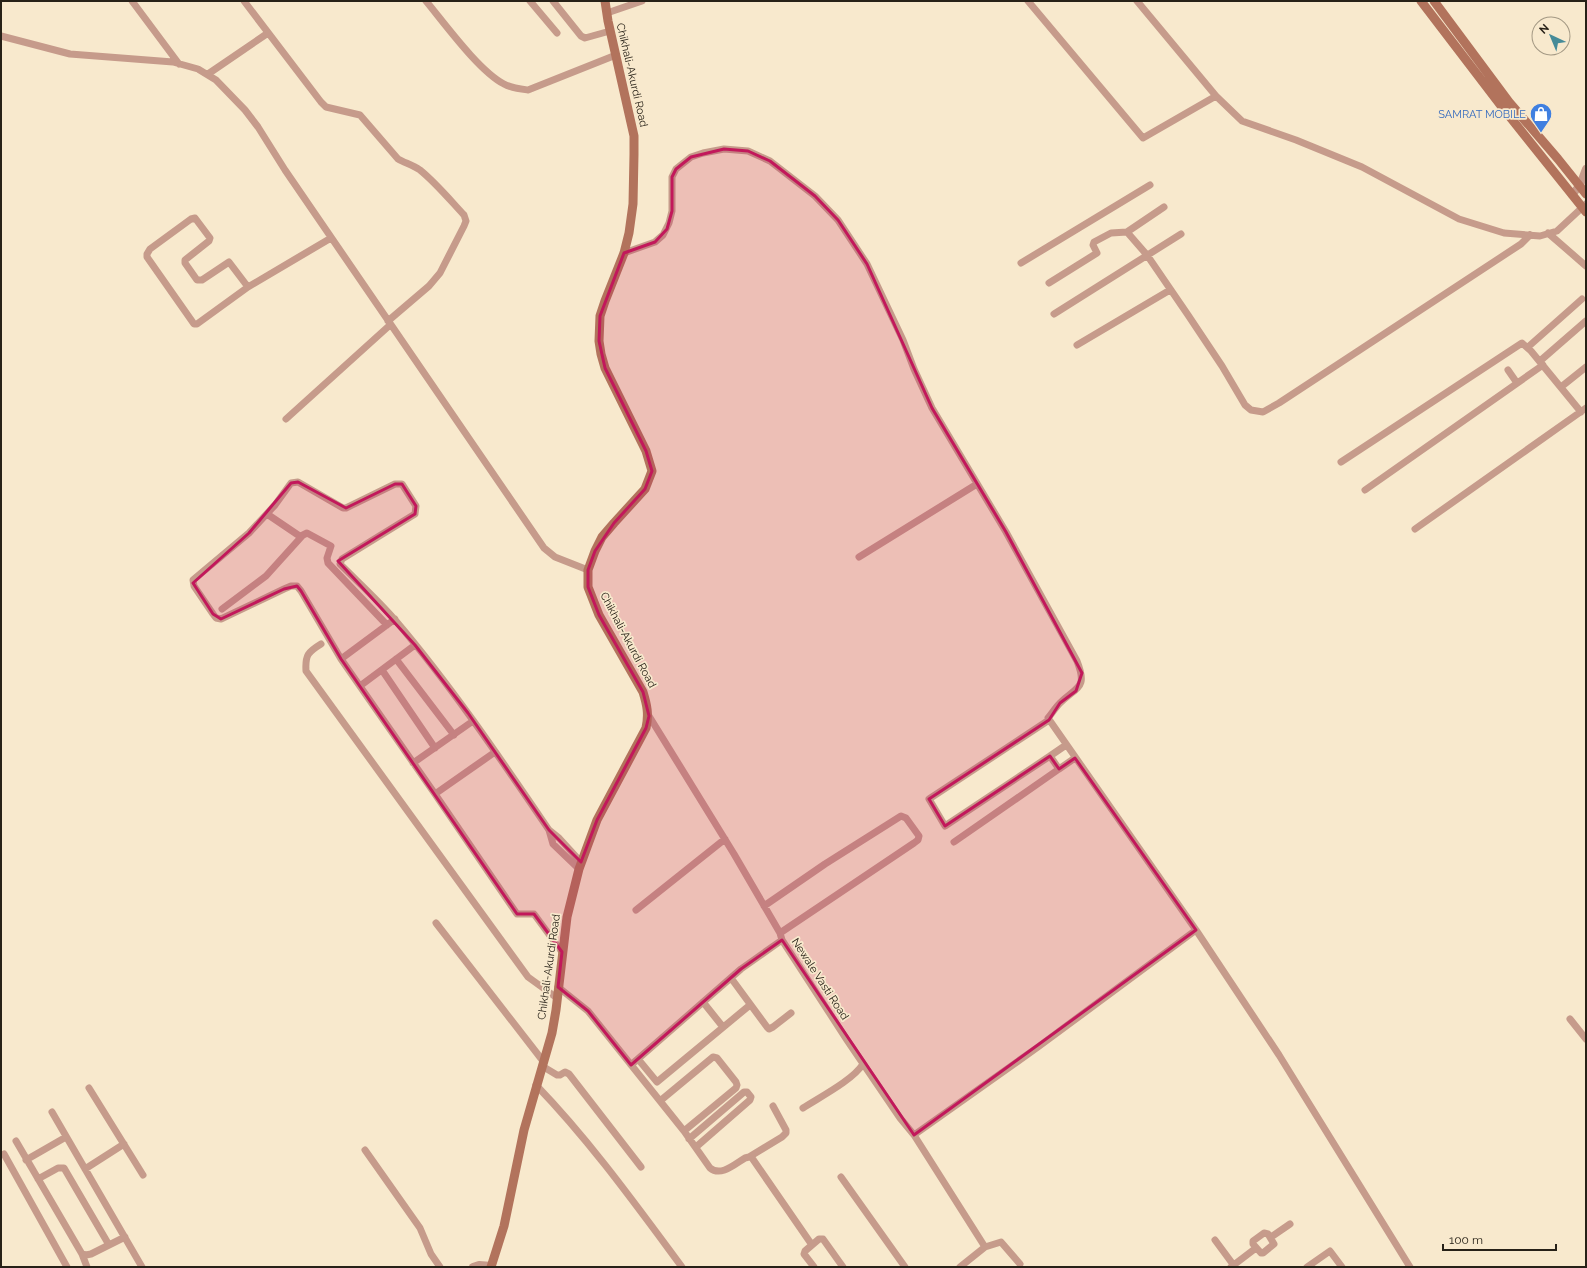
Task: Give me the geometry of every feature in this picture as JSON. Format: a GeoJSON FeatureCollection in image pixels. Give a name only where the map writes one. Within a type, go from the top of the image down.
{"type":"FeatureCollection","features":[{"type":"Feature","properties":{"kind":"main road","name":"Chikhali-Akurdi Road"},"geometry":{"type":"LineString","coordinates":[[491,1266],[504,1226],[524,1130],[552,1033],[567,917],[580,866],[597,820],[646,728],[649,716],[647,705],[637,678],[599,615],[588,587],[589,562],[602,537],[645,489],[652,471],[646,451],[605,368],[599,341],[600,316],[604,301],[624,253],[630,225],[634,179],[634,136],[610,31],[605,1]]}},
{"type":"Feature","properties":{"kind":"main road"},"geometry":{"type":"LineString","coordinates":[[1421,1],[1502,107],[1572,195],[1585,208]]}},
{"type":"Feature","properties":{"kind":"main road"},"geometry":{"type":"LineString","coordinates":[[1434,1],[1509,102],[1586,194]]}},
{"type":"Feature","properties":{"kind":"street"},"geometry":{"type":"LineString","coordinates":[[244,1],[326,107],[360,115],[398,159],[421,171],[466,217],[464,226],[440,273],[429,286],[286,419]]}},
{"type":"Feature","properties":{"kind":"street"},"geometry":{"type":"LineString","coordinates":[[426,1],[472,56],[489,73],[504,84],[516,88],[528,90],[616,55]]}},
{"type":"Feature","properties":{"kind":"street"},"geometry":{"type":"LineString","coordinates":[[530,1],[557,33]]}},
{"type":"Feature","properties":{"kind":"street"},"geometry":{"type":"LineString","coordinates":[[553,1],[581,36],[585,38],[610,31]]}},
{"type":"Feature","properties":{"kind":"street"},"geometry":{"type":"LineString","coordinates":[[607,13],[642,1]]}},
{"type":"Feature","properties":{"kind":"street"},"geometry":{"type":"LineString","coordinates":[[1028,1],[1143,138],[1216,96]]}},
{"type":"Feature","properties":{"kind":"street"},"geometry":{"type":"LineString","coordinates":[[1137,1],[1216,96],[1242,121],[1296,140],[1362,167],[1459,219],[1504,233],[1540,236],[1548,234],[1562,228],[1585,208]]}},
{"type":"Feature","properties":{"kind":"street"},"geometry":{"type":"LineString","coordinates":[[134,2],[179,64]]}},
{"type":"Feature","properties":{"kind":"street"},"geometry":{"type":"LineString","coordinates":[[208,74],[268,33]]}},
{"type":"Feature","properties":{"kind":"street"},"geometry":{"type":"LineString","coordinates":[[1,36],[70,54],[179,64],[198,69],[208,74],[224,88],[245,110],[258,127],[284,170],[544,548],[550,554],[588,570]]}},
{"type":"Feature","properties":{"kind":"street"},"geometry":{"type":"LineString","coordinates":[[624,253],[655,242],[663,235],[669,223],[672,211],[672,177],[676,168],[691,157],[714,150],[733,149],[748,151],[770,161],[815,196],[838,220],[867,264],[903,340],[914,369],[932,408],[1006,532],[1077,661],[1082,673],[1082,681],[1076,691],[1060,703],[1048,718],[1196,930],[1279,1054],[1410,1267]]}},
{"type":"Feature","properties":{"kind":"street"},"geometry":{"type":"LineString","coordinates":[[1572,195],[1586,169]]}},
{"type":"Feature","properties":{"kind":"street"},"geometry":{"type":"LineString","coordinates":[[1021,263],[1150,185]]}},
{"type":"Feature","properties":{"kind":"street"},"geometry":{"type":"LineString","coordinates":[[1049,283],[1098,253],[1093,245],[1094,242],[1111,232],[1127,232],[1164,207]]}},
{"type":"Feature","properties":{"kind":"street"},"geometry":{"type":"LineString","coordinates":[[248,287],[229,262],[202,280],[198,280],[185,263],[185,260],[209,241],[210,238],[195,218],[185,223],[150,249],[147,254],[147,257],[194,324],[197,324],[248,287],[331,238]]}},
{"type":"Feature","properties":{"kind":"street"},"geometry":{"type":"LineString","coordinates":[[1127,232],[1147,255],[1222,366],[1245,405],[1251,410],[1263,412],[1521,244],[1530,235]]}},
{"type":"Feature","properties":{"kind":"street"},"geometry":{"type":"LineString","coordinates":[[1054,314],[1181,234]]}},
{"type":"Feature","properties":{"kind":"street"},"geometry":{"type":"LineString","coordinates":[[1548,234],[1586,266]]}},
{"type":"Feature","properties":{"kind":"street"},"geometry":{"type":"LineString","coordinates":[[1077,345],[1170,290]]}},
{"type":"Feature","properties":{"kind":"street"},"geometry":{"type":"LineString","coordinates":[[1528,347],[1582,299]]}},
{"type":"Feature","properties":{"kind":"street"},"geometry":{"type":"LineString","coordinates":[[1365,490],[1517,383],[1586,321]]}},
{"type":"Feature","properties":{"kind":"street"},"geometry":{"type":"LineString","coordinates":[[1341,462],[1522,343],[1528,347],[1561,387],[1584,410],[1415,529]]}},
{"type":"Feature","properties":{"kind":"street"},"geometry":{"type":"LineString","coordinates":[[1561,387],[1586,367]]}},
{"type":"Feature","properties":{"kind":"street"},"geometry":{"type":"LineString","coordinates":[[1508,370],[1517,383]]}},
{"type":"Feature","properties":{"kind":"street"},"geometry":{"type":"LineString","coordinates":[[562,952],[534,914],[517,914],[341,659],[297,586],[291,586],[284,589],[221,619],[216,618],[213,614],[194,586],[193,580],[249,533],[267,514],[293,482],[298,482],[343,508],[349,507],[395,484],[402,484],[416,506],[417,510],[415,514],[342,559],[340,564],[394,619],[416,645],[473,721],[549,830],[553,844],[580,866]]}},
{"type":"Feature","properties":{"kind":"street"},"geometry":{"type":"LineString","coordinates":[[859,557],[977,484]]}},
{"type":"Feature","properties":{"kind":"street"},"geometry":{"type":"LineString","coordinates":[[267,514],[301,538]]}},
{"type":"Feature","properties":{"kind":"street"},"geometry":{"type":"LineString","coordinates":[[222,609],[266,576],[305,533],[307,533],[330,546],[327,558],[328,563],[387,625]]}},
{"type":"Feature","properties":{"kind":"street"},"geometry":{"type":"LineString","coordinates":[[341,659],[394,619]]}},
{"type":"Feature","properties":{"kind":"street"},"geometry":{"type":"LineString","coordinates":[[321,644],[308,653],[305,661],[306,671],[528,977],[557,998]]}},
{"type":"Feature","properties":{"kind":"street"},"geometry":{"type":"LineString","coordinates":[[360,686],[416,645]]}},
{"type":"Feature","properties":{"kind":"street"},"geometry":{"type":"LineString","coordinates":[[396,659],[454,734]]}},
{"type":"Feature","properties":{"kind":"street"},"geometry":{"type":"LineString","coordinates":[[382,670],[436,748]]}},
{"type":"Feature","properties":{"kind":"street","name":"Newale Vasti Road"},"geometry":{"type":"LineString","coordinates":[[649,716],[725,839],[781,936],[863,1064],[900,1118],[914,1135],[985,1247]]}},
{"type":"Feature","properties":{"kind":"street"},"geometry":{"type":"LineString","coordinates":[[1050,720],[929,799],[945,826],[1066,745]]}},
{"type":"Feature","properties":{"kind":"street"},"geometry":{"type":"LineString","coordinates":[[413,764],[473,721]]}},
{"type":"Feature","properties":{"kind":"street"},"geometry":{"type":"LineString","coordinates":[[435,794],[495,752]]}},
{"type":"Feature","properties":{"kind":"street"},"geometry":{"type":"LineString","coordinates":[[1050,756],[1059,769]]}},
{"type":"Feature","properties":{"kind":"street"},"geometry":{"type":"LineString","coordinates":[[954,842],[1075,758]]}},
{"type":"Feature","properties":{"kind":"street"},"geometry":{"type":"LineString","coordinates":[[631,1065],[781,936],[914,843],[918,840],[919,836],[906,818],[901,816],[897,817],[764,906]]}},
{"type":"Feature","properties":{"kind":"street"},"geometry":{"type":"LineString","coordinates":[[636,910],[725,839]]}},
{"type":"Feature","properties":{"kind":"street"},"geometry":{"type":"LineString","coordinates":[[436,923],[543,1064],[557,1074],[560,1075],[565,1072],[569,1074],[641,1167]]}},
{"type":"Feature","properties":{"kind":"street"},"geometry":{"type":"LineString","coordinates":[[914,1135],[1038,1047],[1196,930]]}},
{"type":"Feature","properties":{"kind":"street"},"geometry":{"type":"LineString","coordinates":[[731,978],[769,1029],[773,1028],[791,1013]]}},
{"type":"Feature","properties":{"kind":"street"},"geometry":{"type":"LineString","coordinates":[[558,987],[588,1011],[714,1171],[720,1172],[749,1157],[786,1133],[786,1130],[773,1106]]}},
{"type":"Feature","properties":{"kind":"street"},"geometry":{"type":"LineString","coordinates":[[703,1002],[723,1027]]}},
{"type":"Feature","properties":{"kind":"street"},"geometry":{"type":"LineString","coordinates":[[638,1059],[657,1082],[750,1005]]}},
{"type":"Feature","properties":{"kind":"street"},"geometry":{"type":"LineString","coordinates":[[1570,1019],[1586,1039]]}},
{"type":"Feature","properties":{"kind":"street"},"geometry":{"type":"LineString","coordinates":[[660,1101],[714,1057],[717,1058],[737,1085],[736,1088],[684,1131]]}},
{"type":"Feature","properties":{"kind":"street"},"geometry":{"type":"LineString","coordinates":[[803,1108],[848,1078],[863,1064]]}},
{"type":"Feature","properties":{"kind":"street"},"geometry":{"type":"LineString","coordinates":[[536,1085],[563,1113],[611,1173],[682,1267]]}},
{"type":"Feature","properties":{"kind":"street"},"geometry":{"type":"LineString","coordinates":[[89,1088],[142,1175]]}},
{"type":"Feature","properties":{"kind":"street"},"geometry":{"type":"LineString","coordinates":[[689,1138],[744,1092],[747,1092],[751,1097],[750,1100],[696,1148]]}},
{"type":"Feature","properties":{"kind":"street"},"geometry":{"type":"LineString","coordinates":[[52,1112],[142,1267]]}},
{"type":"Feature","properties":{"kind":"street"},"geometry":{"type":"LineString","coordinates":[[26,1160],[66,1137]]}},
{"type":"Feature","properties":{"kind":"street"},"geometry":{"type":"LineString","coordinates":[[16,1141],[82,1254],[87,1267]]}},
{"type":"Feature","properties":{"kind":"street"},"geometry":{"type":"LineString","coordinates":[[85,1169],[124,1144]]}},
{"type":"Feature","properties":{"kind":"street"},"geometry":{"type":"LineString","coordinates":[[365,1150],[420,1228],[431,1254],[440,1267]]}},
{"type":"Feature","properties":{"kind":"street"},"geometry":{"type":"LineString","coordinates":[[4,1154],[67,1267]]}},
{"type":"Feature","properties":{"kind":"street"},"geometry":{"type":"LineString","coordinates":[[749,1157],[755,1161],[812,1245]]}},
{"type":"Feature","properties":{"kind":"street"},"geometry":{"type":"LineString","coordinates":[[38,1179],[58,1168],[64,1168],[109,1245]]}},
{"type":"Feature","properties":{"kind":"street"},"geometry":{"type":"LineString","coordinates":[[841,1177],[905,1267]]}},
{"type":"Feature","properties":{"kind":"street"},"geometry":{"type":"LineString","coordinates":[[1271,1237],[1290,1224]]}},
{"type":"Feature","properties":{"kind":"street"},"geometry":{"type":"LineString","coordinates":[[1266,1233],[1271,1237],[1275,1243],[1274,1246],[1263,1253],[1258,1251],[1253,1244],[1254,1240],[1266,1233]]}},
{"type":"Feature","properties":{"kind":"street"},"geometry":{"type":"LineString","coordinates":[[82,1254],[90,1254],[125,1237]]}},
{"type":"Feature","properties":{"kind":"street"},"geometry":{"type":"LineString","coordinates":[[814,1267],[804,1254],[805,1251],[819,1239],[823,1239],[843,1267]]}},
{"type":"Feature","properties":{"kind":"street"},"geometry":{"type":"LineString","coordinates":[[1215,1240],[1233,1266],[1256,1248]]}},
{"type":"Feature","properties":{"kind":"street"},"geometry":{"type":"LineString","coordinates":[[960,1267],[985,1247],[1001,1242],[1020,1266]]}},
{"type":"Feature","properties":{"kind":"street"},"geometry":{"type":"LineString","coordinates":[[1307,1267],[1330,1251],[1342,1267]]}},
{"type":"Feature","properties":{"kind":"street"},"geometry":{"type":"LineString","coordinates":[[473,1267],[478,1265],[491,1266]]}},
{"type":"Feature","properties":{"kind":"highlighted area"},"geometry":{"type":"Polygon","coordinates":[[[724,149],[748,151],[770,161],[815,196],[838,220],[867,264],[932,408],[1006,532],[1082,673],[1076,691],[1060,703],[1049,720],[929,799],[945,826],[1050,756],[1059,769],[1075,758],[1196,930],[914,1135],[782,940],[741,969],[631,1065],[588,1011],[558,987],[562,952],[534,914],[517,914],[341,659],[297,586],[284,589],[221,619],[213,614],[193,583],[249,533],[291,483],[298,482],[346,508],[395,484],[402,484],[416,506],[415,514],[338,561],[415,645],[468,713],[549,830],[581,862],[597,820],[646,728],[649,716],[643,692],[599,615],[588,587],[588,570],[595,551],[614,523],[645,489],[652,471],[646,451],[605,368],[599,341],[600,316],[624,253],[655,242],[667,229],[672,211],[672,177],[676,169],[691,157],[724,149]]]}},
{"type":"Feature","properties":{"kind":"place","name":"SAMRAT MOBILE"},"geometry":{"type":"Point","coordinates":[1541,134]}}]}
